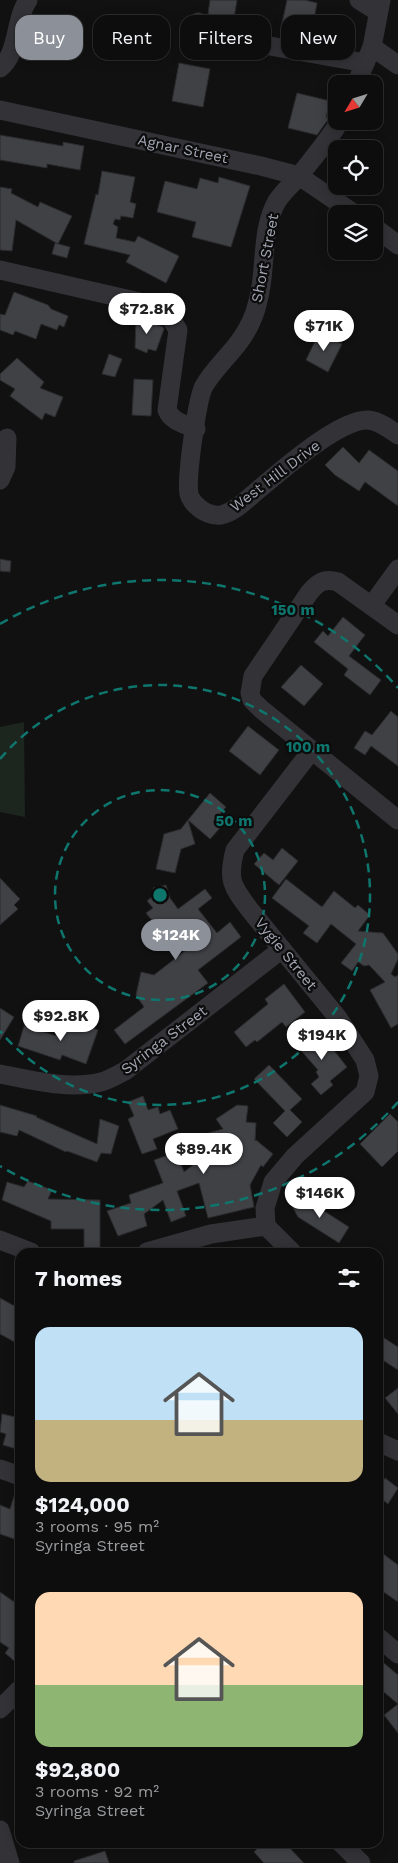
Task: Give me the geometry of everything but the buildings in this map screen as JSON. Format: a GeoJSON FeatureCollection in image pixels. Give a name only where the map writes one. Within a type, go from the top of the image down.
{"type":"FeatureCollection","features":[{"type":"Feature","properties":{"kind":"street"},"geometry":{"type":"LineString","coordinates":[[0,68],[10,57],[22,9],[28,0]]}},
{"type":"Feature","properties":{"kind":"street"},"geometry":{"type":"LineString","coordinates":[[359,0],[379,6],[368,55],[360,75]]}},
{"type":"Feature","properties":{"kind":"street"},"geometry":{"type":"LineString","coordinates":[[271,44],[368,55],[398,66]]}},
{"type":"Feature","properties":{"kind":"street","name":"Agnar Street"},"geometry":{"type":"LineString","coordinates":[[0,110],[261,166],[298,176],[342,205]]}},
{"type":"Feature","properties":{"kind":"street","name":"Short Street"},"geometry":{"type":"LineString","coordinates":[[196,429],[198,407],[203,389],[220,363],[244,335],[259,300],[268,224],[277,202],[335,130]]}},
{"type":"Feature","properties":{"kind":"street"},"geometry":{"type":"LineString","coordinates":[[383,234],[398,245]]}},
{"type":"Feature","properties":{"kind":"street"},"geometry":{"type":"LineString","coordinates":[[0,270],[144,303],[170,316],[178,330],[167,404],[168,410],[170,416],[175,420],[196,429]]}},
{"type":"Feature","properties":{"kind":"street","name":"West Hill Drive"},"geometry":{"type":"LineString","coordinates":[[196,429],[189,466],[189,494],[195,505],[210,515],[228,513],[304,453],[349,425],[368,420],[380,423],[398,435]]}},
{"type":"Feature","properties":{"kind":"street"},"geometry":{"type":"LineString","coordinates":[[0,480],[6,467],[7,438]]}},
{"type":"Feature","properties":{"kind":"street"},"geometry":{"type":"LineString","coordinates":[[372,605],[398,568]]}},
{"type":"Feature","properties":{"kind":"street"},"geometry":{"type":"LineString","coordinates":[[398,625],[338,582],[328,579],[321,581],[309,593],[253,676],[250,693],[252,700],[398,820]]}},
{"type":"Feature","properties":{"kind":"street","name":"Vygie Street"},"geometry":{"type":"LineString","coordinates":[[266,1226],[265,1208],[273,1182],[295,1156],[365,1092],[369,1076],[365,1060],[338,1018],[238,894],[230,877],[235,850],[312,750]]}},
{"type":"Feature","properties":{"kind":"street","name":"Syringa Street"},"geometry":{"type":"LineString","coordinates":[[0,1074],[59,1084],[86,1085],[103,1082],[126,1071],[282,949]]}},
{"type":"Feature","properties":{"kind":"street"},"geometry":{"type":"LineString","coordinates":[[161,1248],[211,1234],[266,1226],[288,1248]]}},
{"type":"Feature","properties":{"kind":"street"},"geometry":{"type":"LineString","coordinates":[[0,1240],[21,1248]]}},
{"type":"Feature","properties":{"kind":"street"},"geometry":{"type":"LineString","coordinates":[[383,1444],[398,1451]]}},
{"type":"Feature","properties":{"kind":"street"},"geometry":{"type":"LineString","coordinates":[[0,1469],[15,1474]]}},
{"type":"Feature","properties":{"kind":"street"},"geometry":{"type":"LineString","coordinates":[[383,1641],[398,1654]]}},
{"type":"Feature","properties":{"kind":"street"},"geometry":{"type":"LineString","coordinates":[[0,1709],[15,1694]]}},
{"type":"Feature","properties":{"kind":"street"},"geometry":{"type":"LineString","coordinates":[[0,1830],[10,1863]]}},
{"type":"Feature","properties":{"kind":"street"},"geometry":{"type":"LineString","coordinates":[[346,1848],[361,1863]]}},
{"type":"Feature","properties":{"kind":"shaded area"},"geometry":{"type":"Polygon","coordinates":[[[24,722],[25,817],[0,812],[0,727],[24,722]]]}}]}
